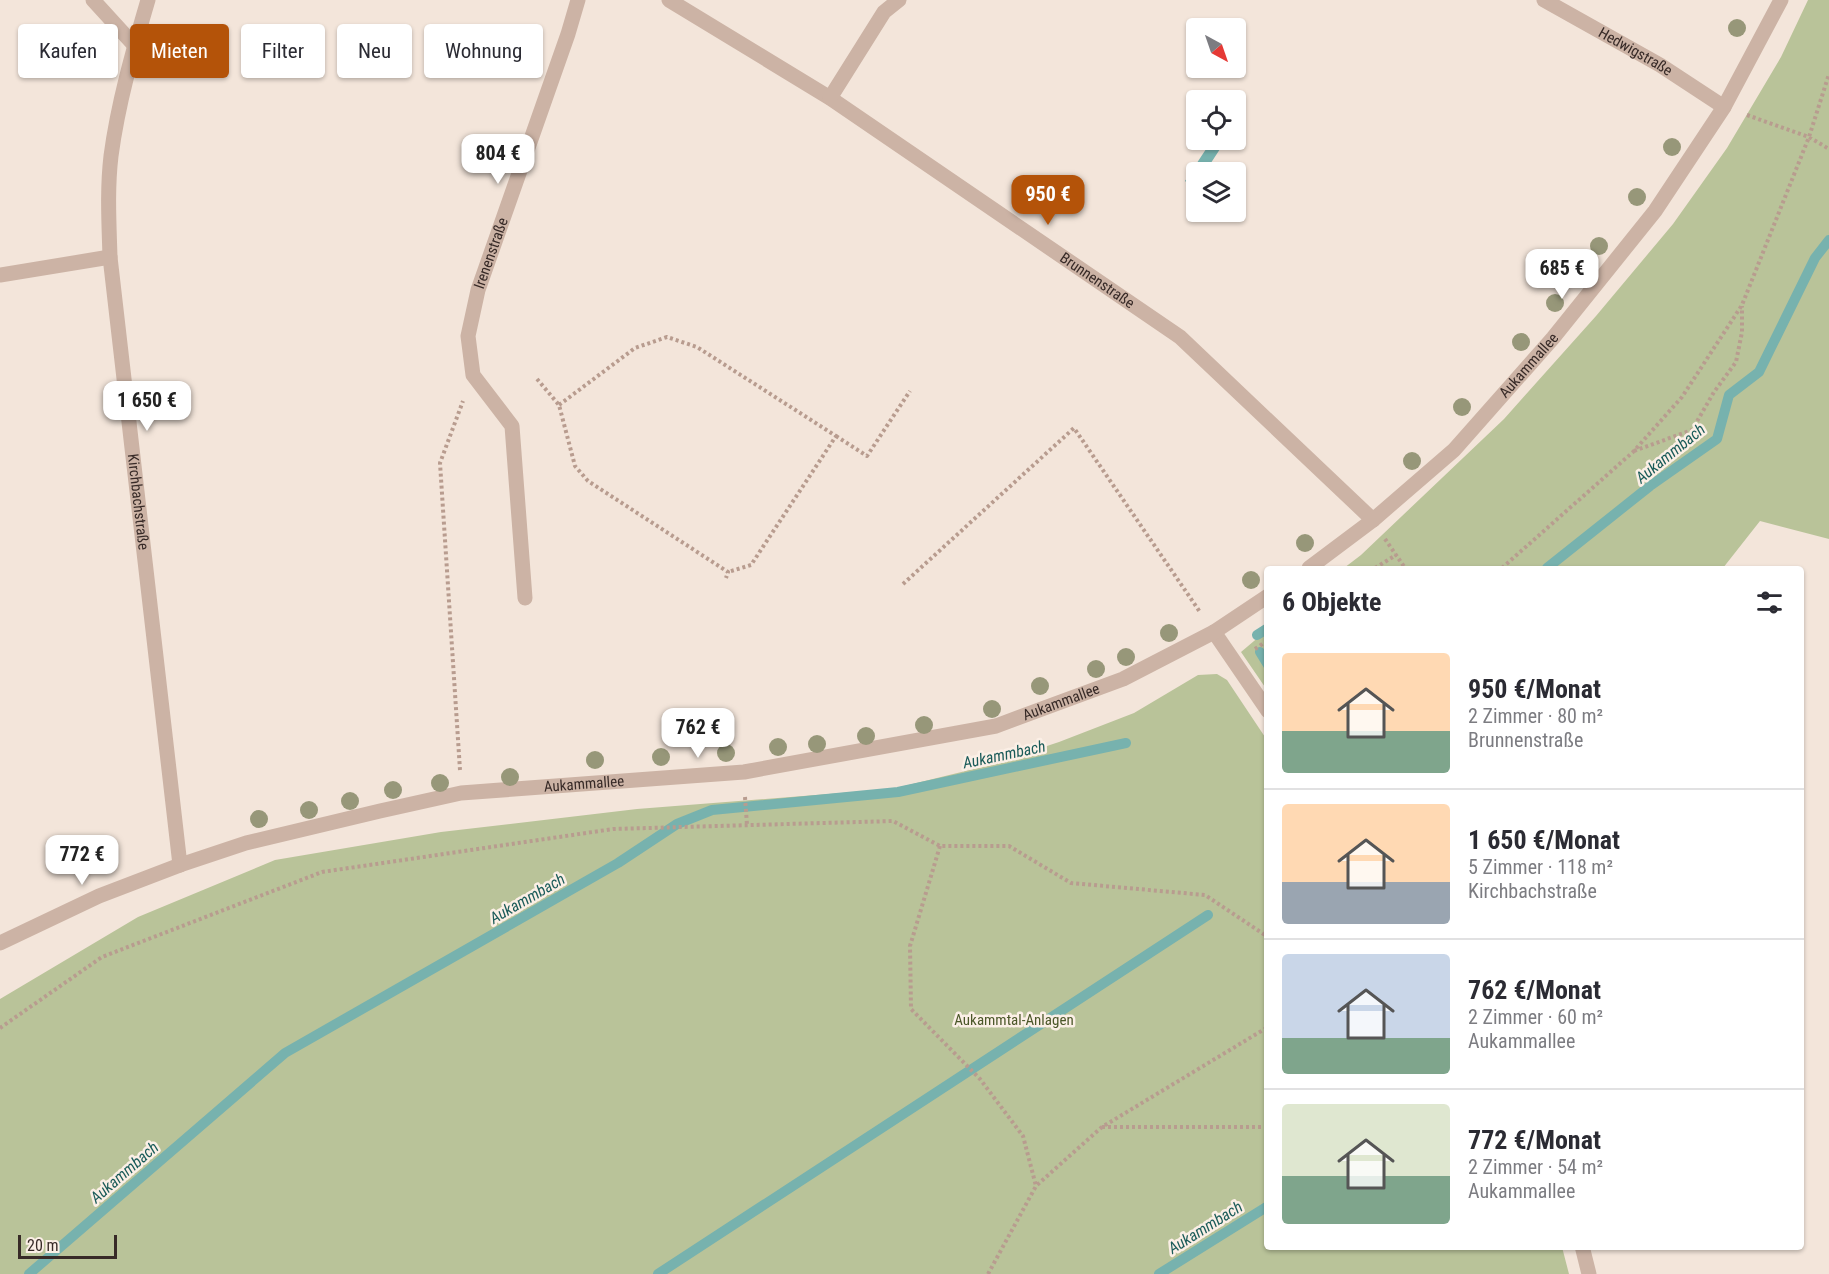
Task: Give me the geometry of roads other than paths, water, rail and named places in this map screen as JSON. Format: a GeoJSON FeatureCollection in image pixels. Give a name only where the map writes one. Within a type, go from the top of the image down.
{"type":"FeatureCollection","features":[{"type":"Feature","properties":{"kind":"street"},"geometry":{"type":"LineString","coordinates":[[93,0],[130,41]]}},
{"type":"Feature","properties":{"kind":"street","name":"Kirchbachstraße"},"geometry":{"type":"LineString","coordinates":[[141,24],[148,0]]}},
{"type":"Feature","properties":{"kind":"street","name":"Irenenstraße"},"geometry":{"type":"LineString","coordinates":[[525,598],[512,426],[472,375],[468,336],[478,290],[578,0]]}},
{"type":"Feature","properties":{"kind":"street","name":"Brunnenstraße"},"geometry":{"type":"LineString","coordinates":[[669,0],[830,98],[1180,337],[1373,520]]}},
{"type":"Feature","properties":{"kind":"street"},"geometry":{"type":"LineString","coordinates":[[830,98],[884,12],[898,0]]}},
{"type":"Feature","properties":{"kind":"street","name":"Hedwigstraße"},"geometry":{"type":"LineString","coordinates":[[1544,0],[1660,65],[1724,107]]}},
{"type":"Feature","properties":{"kind":"street","name":"Aukammallee"},"geometry":{"type":"LineString","coordinates":[[1312,566],[1373,520],[1454,450],[1553,338],[1655,211],[1724,107],[1781,0]]}},
{"type":"Feature","properties":{"kind":"street","name":"Kirchbachstraße"},"geometry":{"type":"LineString","coordinates":[[130,66],[111,157],[108,200],[110,257],[180,865]]}},
{"type":"Feature","properties":{"kind":"street"},"geometry":{"type":"LineString","coordinates":[[0,275],[110,257]]}},
{"type":"Feature","properties":{"kind":"street","name":"Aukammallee"},"geometry":{"type":"LineString","coordinates":[[0,943],[99,896],[246,843],[461,793],[744,772],[996,726],[1123,679],[1214,632],[1264,599]]}},
{"type":"Feature","properties":{"kind":"street"},"geometry":{"type":"LineString","coordinates":[[1214,632],[1264,705]]}},
{"type":"Feature","properties":{"kind":"street"},"geometry":{"type":"LineString","coordinates":[[1583,1250],[1589,1274]]}},
{"type":"Feature","properties":{"kind":"water"},"geometry":{"type":"Polygon","coordinates":[[[1205,150],[1219,150],[1212,162],[1198,162],[1205,150]]]}},
{"type":"Feature","properties":{"kind":"waterway","name":"Aukammbach"},"geometry":{"type":"LineString","coordinates":[[1550,566],[1650,486],[1717,439],[1729,395],[1759,372],[1815,258],[1829,240]]}},
{"type":"Feature","properties":{"kind":"waterway","name":"Aukammbach"},"geometry":{"type":"LineString","coordinates":[[1257,635],[1264,631]]}},
{"type":"Feature","properties":{"kind":"waterway","name":"Aukammbach"},"geometry":{"type":"LineString","coordinates":[[1260,652],[1264,658]]}},
{"type":"Feature","properties":{"kind":"waterway","name":"Aukammbach"},"geometry":{"type":"LineString","coordinates":[[29,1274],[285,1053],[618,863],[677,824],[712,810],[898,792],[1126,743]]}},
{"type":"Feature","properties":{"kind":"waterway","name":"Aukammbach"},"geometry":{"type":"LineString","coordinates":[[658,1274],[1208,915]]}},
{"type":"Feature","properties":{"kind":"waterway","name":"Aukammbach"},"geometry":{"type":"LineString","coordinates":[[1159,1274],[1264,1208]]}},
{"type":"Feature","properties":{"kind":"park label","name":"Aukammtal-Anlagen"},"geometry":{"type":"Point","coordinates":[1014,1020]}}]}
